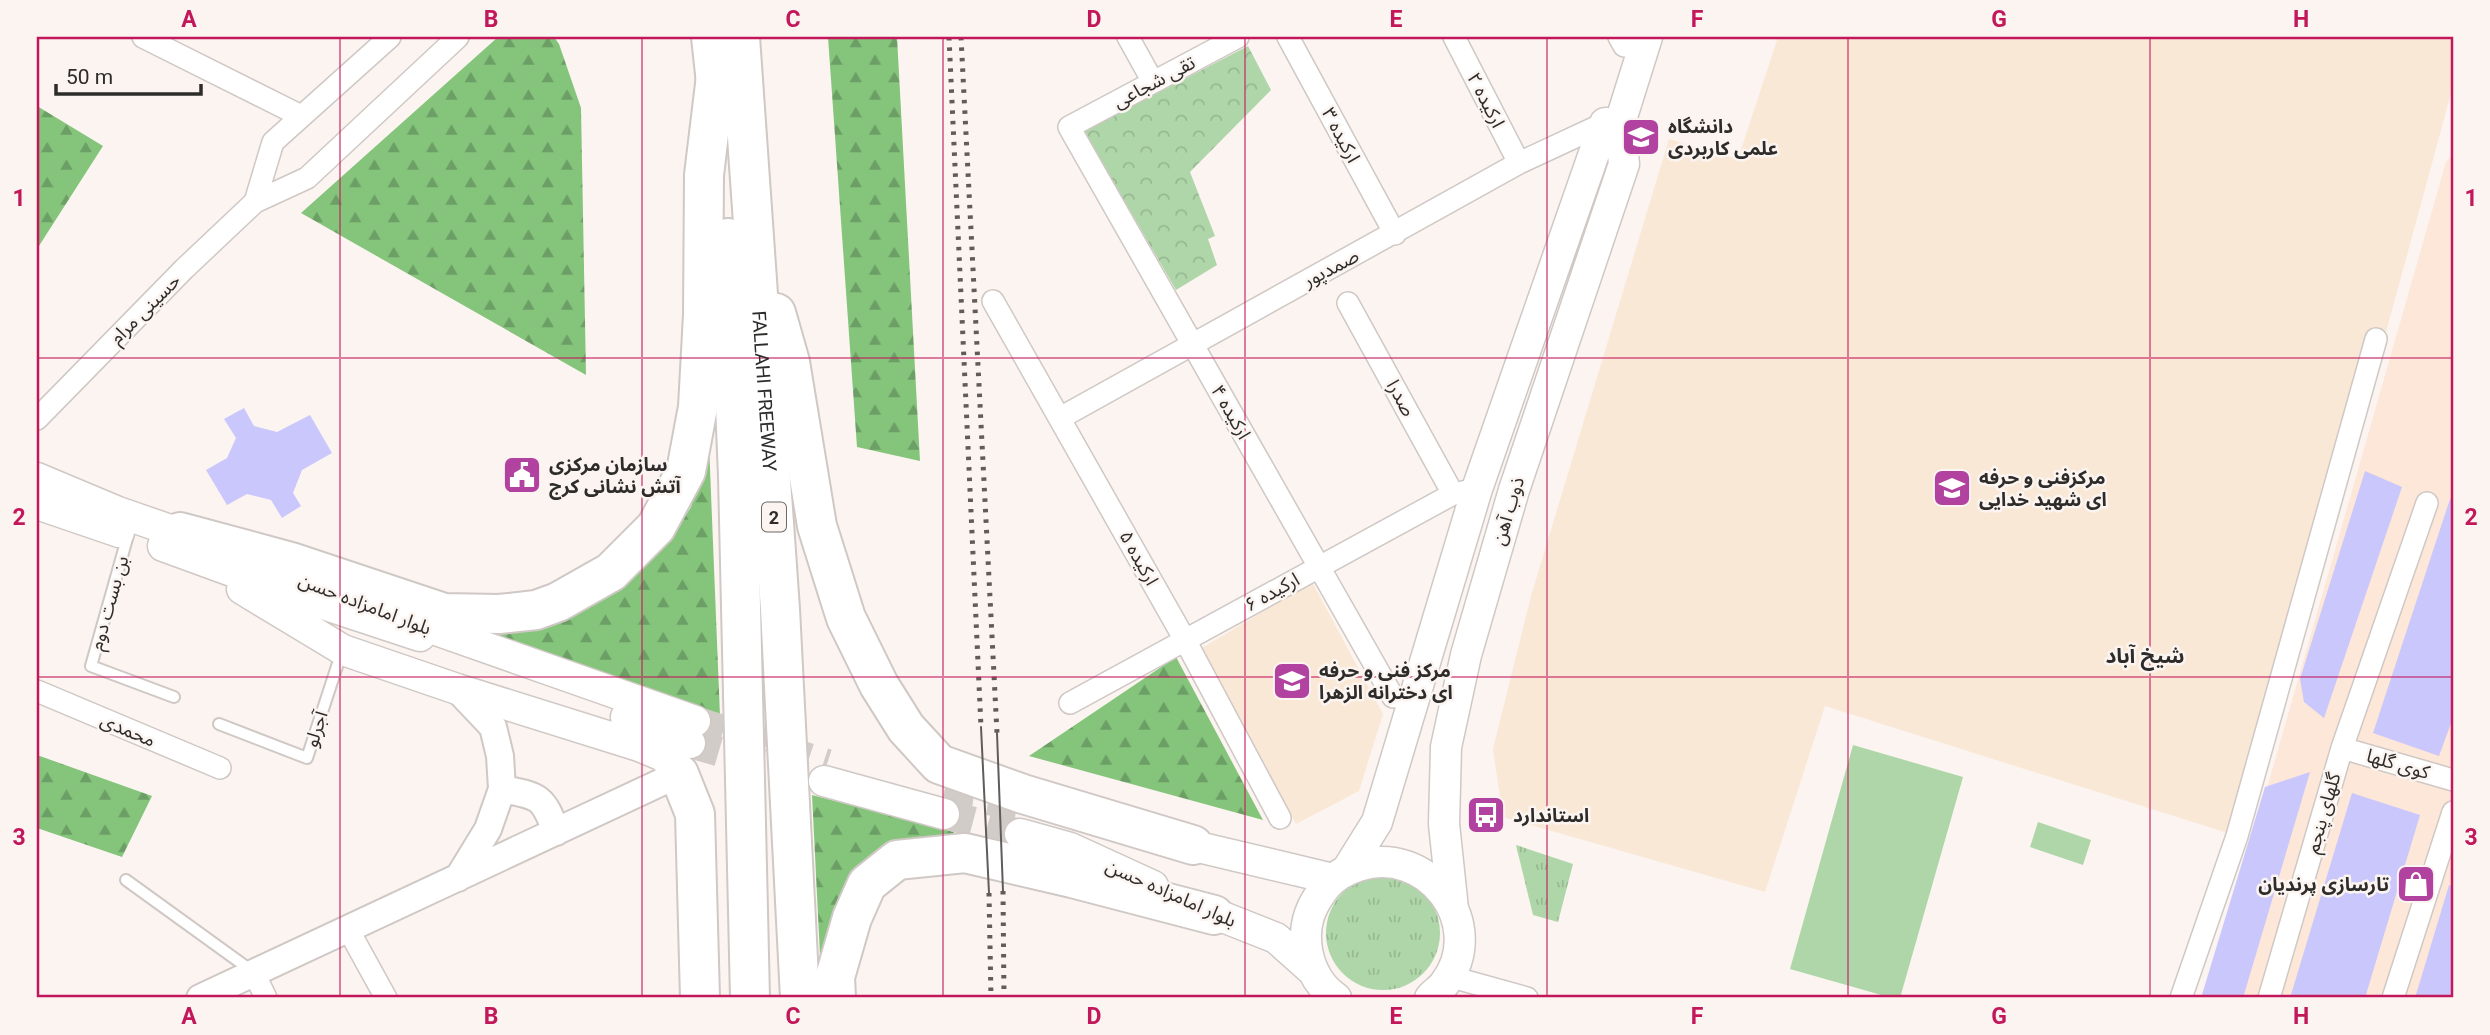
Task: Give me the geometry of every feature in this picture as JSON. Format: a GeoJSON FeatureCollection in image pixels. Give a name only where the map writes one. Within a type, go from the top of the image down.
{"type":"FeatureCollection","features":[{"type":"Feature","properties":{"kind":"highway","name":"FALLAHI FREEWAY"},"geometry":{"type":"LineString","coordinates":[[711,37],[731,291],[750,998]]}},
{"type":"Feature","properties":{"kind":"highway","name":"FALLAHI FREEWAY"},"geometry":{"type":"LineString","coordinates":[[740,37],[780,609],[800,998]]}},
{"type":"Feature","properties":{"kind":"highway"},"geometry":{"type":"LineString","coordinates":[[190,547],[291,562],[444,613],[499,614],[536,610],[558,602],[611,572],[656,527],[686,471],[698,407],[703,315],[704,175],[716,76]]}},
{"type":"Feature","properties":{"kind":"highway"},"geometry":{"type":"LineString","coordinates":[[755,240],[790,362],[817,526],[846,618],[879,685],[906,729],[939,764],[1023,794],[1193,845]]}},
{"type":"Feature","properties":{"kind":"highway"},"geometry":{"type":"LineString","coordinates":[[688,746],[695,814],[700,998]]}},
{"type":"Feature","properties":{"kind":"highway"},"geometry":{"type":"LineString","coordinates":[[836,998],[835,977],[852,918],[867,884],[897,860],[965,853],[1214,915]]}},
{"type":"Feature","properties":{"kind":"main road","name":"ذوب آهن"},"geometry":{"type":"LineString","coordinates":[[1327,990],[1306,947],[1307,921],[1316,898],[1340,874],[1377,822],[1465,491],[1612,123],[1630,40]]}},
{"type":"Feature","properties":{"kind":"main road","name":"ذوب آهن"},"geometry":{"type":"LineString","coordinates":[[1439,987],[1456,959],[1459,934],[1444,824],[1446,747],[1466,655],[1514,490],[1624,164],[1612,123]]}},
{"type":"Feature","properties":{"kind":"main road","name":"بلوار امامزاده حسن"},"geometry":{"type":"LineString","coordinates":[[37,478],[118,512],[190,547],[378,610],[688,746]]}},
{"type":"Feature","properties":{"kind":"main road"},"geometry":{"type":"LineString","coordinates":[[1465,491],[1514,490]]}},
{"type":"Feature","properties":{"kind":"main road","name":"بلوار امامزاده حسن"},"geometry":{"type":"LineString","coordinates":[[37,504],[128,535],[190,547]]}},
{"type":"Feature","properties":{"kind":"main road"},"geometry":{"type":"LineString","coordinates":[[190,547],[238,586],[343,650],[663,756],[688,746]]}},
{"type":"Feature","properties":{"kind":"main road"},"geometry":{"type":"LineString","coordinates":[[825,773],[944,803]]}},
{"type":"Feature","properties":{"kind":"main road","name":"بلوار امامزاده حسن"},"geometry":{"type":"LineString","coordinates":[[1327,990],[1276,938],[1214,915],[1070,848],[1019,820],[1108,828],[1340,874]]}},
{"type":"Feature","properties":{"kind":"main road"},"geometry":{"type":"LineString","coordinates":[[1340,874],[1371,862],[1396,862],[1420,871],[1440,887],[1454,909]]}},
{"type":"Feature","properties":{"kind":"street"},"geometry":{"type":"LineString","coordinates":[[143,37],[302,116]]}},
{"type":"Feature","properties":{"kind":"street","name":"حسینی مرام"},"geometry":{"type":"LineString","coordinates":[[255,202],[273,142],[390,37]]}},
{"type":"Feature","properties":{"kind":"street","name":"حسینی مرام"},"geometry":{"type":"LineString","coordinates":[[37,419],[255,202],[307,178],[458,37]]}},
{"type":"Feature","properties":{"kind":"street"},"geometry":{"type":"LineString","coordinates":[[1128,37],[1153,82]]}},
{"type":"Feature","properties":{"kind":"street","name":"تقی شجاعی"},"geometry":{"type":"LineString","coordinates":[[1069,127],[1238,37]]}},
{"type":"Feature","properties":{"kind":"street","name":"ارکیده ۳"},"geometry":{"type":"LineString","coordinates":[[1288,37],[1395,234]]}},
{"type":"Feature","properties":{"kind":"street","name":"ارکیده ۲"},"geometry":{"type":"LineString","coordinates":[[1454,37],[1519,163]]}},
{"type":"Feature","properties":{"kind":"street","name":"صمدپور"},"geometry":{"type":"LineString","coordinates":[[1060,418],[1519,163],[1612,123]]}},
{"type":"Feature","properties":{"kind":"street","name":"ارکیده ۴"},"geometry":{"type":"LineString","coordinates":[[1069,127],[1393,697]]}},
{"type":"Feature","properties":{"kind":"street","name":"ارکیده ۵"},"geometry":{"type":"LineString","coordinates":[[993,301],[1185,640],[1280,818]]}},
{"type":"Feature","properties":{"kind":"street","name":"صدرا"},"geometry":{"type":"LineString","coordinates":[[1348,303],[1465,491]]}},
{"type":"Feature","properties":{"kind":"street"},"geometry":{"type":"LineString","coordinates":[[2181,998],[2237,836],[2376,339]]}},
{"type":"Feature","properties":{"kind":"street","name":"ارکیده ۶"},"geometry":{"type":"LineString","coordinates":[[1070,703],[1319,566],[1465,491]]}},
{"type":"Feature","properties":{"kind":"street","name":"گلهای پنجم"},"geometry":{"type":"LineString","coordinates":[[2269,998],[2342,748],[2427,503]]}},
{"type":"Feature","properties":{"kind":"street"},"geometry":{"type":"LineString","coordinates":[[457,689],[493,727],[500,756],[502,789],[488,829],[458,878]]}},
{"type":"Feature","properties":{"kind":"street","name":"محمدی"},"geometry":{"type":"LineString","coordinates":[[37,691],[220,768]]}},
{"type":"Feature","properties":{"kind":"street"},"geometry":{"type":"LineString","coordinates":[[200,998],[556,832],[688,746]]}},
{"type":"Feature","properties":{"kind":"street","name":"کوی گلها"},"geometry":{"type":"LineString","coordinates":[[2342,748],[2453,780]]}},
{"type":"Feature","properties":{"kind":"street"},"geometry":{"type":"LineString","coordinates":[[502,789],[536,796],[548,811],[556,832]]}},
{"type":"Feature","properties":{"kind":"street"},"geometry":{"type":"LineString","coordinates":[[2393,998],[2453,812]]}},
{"type":"Feature","properties":{"kind":"street"},"geometry":{"type":"LineString","coordinates":[[348,929],[386,998]]}},
{"type":"Feature","properties":{"kind":"street"},"geometry":{"type":"LineString","coordinates":[[254,973],[266,998]]}},
{"type":"Feature","properties":{"kind":"street"},"geometry":{"type":"LineString","coordinates":[[1439,987],[1527,998]]}},
{"type":"Feature","properties":{"kind":"lane","name":"بن بست دوم"},"geometry":{"type":"LineString","coordinates":[[128,535],[91,666],[174,696]]}},
{"type":"Feature","properties":{"kind":"lane","name":"آجرلو"},"geometry":{"type":"LineString","coordinates":[[219,724],[307,758],[343,650]]}},
{"type":"Feature","properties":{"kind":"lane"},"geometry":{"type":"LineString","coordinates":[[126,880],[254,973]]}},
{"type":"Feature","properties":{"kind":"shaded area","name":"مرکزفنی و حرفه ای شهید خدایی"},"geometry":{"type":"Polygon","coordinates":[[[1778,37],[2453,37],[2453,86],[2373,380],[2237,836],[1825,706],[1765,892],[1503,817],[1493,749],[1531,596],[1669,139],[1738,159],[1778,37]]]}},
{"type":"Feature","properties":{"kind":"shaded area"},"geometry":{"type":"Polygon","coordinates":[[[2453,154],[2453,998],[2207,998],[2446,162],[2453,154]]]}},
{"type":"Feature","properties":{"kind":"shaded area","name":"مرکز فنی و حرفه ای دخترانه الزهرا"},"geometry":{"type":"Polygon","coordinates":[[[1312,582],[1383,714],[1359,791],[1296,824],[1202,648],[1312,582]]]}},
{"type":"Feature","properties":{"kind":"green space"},"geometry":{"type":"Polygon","coordinates":[[[498,37],[554,37],[559,44],[581,108],[586,375],[301,213],[498,37]]]}},
{"type":"Feature","properties":{"kind":"green space"},"geometry":{"type":"Polygon","coordinates":[[[828,37],[897,37],[920,461],[857,447],[828,37]]]}},
{"type":"Feature","properties":{"kind":"green space"},"geometry":{"type":"Polygon","coordinates":[[[1248,46],[1271,90],[1190,172],[1215,236],[1208,239],[1217,265],[1176,290],[1084,131],[1248,46]]]}},
{"type":"Feature","properties":{"kind":"green space"},"geometry":{"type":"Polygon","coordinates":[[[37,106],[103,146],[37,249],[37,106]]]}},
{"type":"Feature","properties":{"kind":"green space"},"geometry":{"type":"Polygon","coordinates":[[[709,444],[720,716],[455,627],[618,589],[664,548],[691,507],[709,444]]]}},
{"type":"Feature","properties":{"kind":"green space"},"geometry":{"type":"Polygon","coordinates":[[[1176,657],[1263,820],[1029,756],[1176,657]]]}},
{"type":"Feature","properties":{"kind":"green space"},"geometry":{"type":"Polygon","coordinates":[[[1853,745],[1963,777],[1900,998],[1790,969],[1853,745]]]}},
{"type":"Feature","properties":{"kind":"green space"},"geometry":{"type":"Polygon","coordinates":[[[37,755],[152,796],[122,857],[37,828],[37,755]]]}},
{"type":"Feature","properties":{"kind":"green space"},"geometry":{"type":"Polygon","coordinates":[[[812,795],[954,832],[950,842],[832,921],[820,955],[812,795]]]}},
{"type":"Feature","properties":{"kind":"green space"},"geometry":{"type":"Polygon","coordinates":[[[2038,822],[2091,840],[2083,865],[2030,847],[2038,822]]]}},
{"type":"Feature","properties":{"kind":"green space"},"geometry":{"type":"Polygon","coordinates":[[[1516,845],[1573,864],[1558,922],[1533,915],[1516,845]]]}},
{"type":"Feature","properties":{"kind":"green space"},"geometry":{"type":"Polygon","coordinates":[[[1383,876],[1405,880],[1423,893],[1436,911],[1440,933],[1436,955],[1423,973],[1405,986],[1383,990],[1361,986],[1343,973],[1330,955],[1326,933],[1330,911],[1343,893],[1361,880],[1383,876]]]}},
{"type":"Feature","properties":{"kind":"building"},"geometry":{"type":"Polygon","coordinates":[[[244,408],[254,426],[277,432],[310,415],[332,453],[302,470],[293,493],[301,506],[282,518],[271,500],[247,494],[227,505],[206,470],[227,458],[236,438],[224,419],[244,408]]]}},
{"type":"Feature","properties":{"kind":"building"},"geometry":{"type":"Polygon","coordinates":[[[2365,471],[2402,487],[2324,718],[2304,702],[2300,679],[2365,471]]]}},
{"type":"Feature","properties":{"kind":"building"},"geometry":{"type":"Polygon","coordinates":[[[2450,499],[2453,499],[2453,718],[2439,756],[2373,733],[2450,499]]]}},
{"type":"Feature","properties":{"kind":"building"},"geometry":{"type":"Polygon","coordinates":[[[2310,772],[2243,998],[2201,998],[2265,787],[2310,772]]]}},
{"type":"Feature","properties":{"kind":"building"},"geometry":{"type":"Polygon","coordinates":[[[2352,793],[2420,815],[2365,998],[2290,998],[2352,793]]]}},
{"type":"Feature","properties":{"kind":"building"},"geometry":{"type":"Polygon","coordinates":[[[2449,885],[2453,886],[2453,998],[2415,998],[2449,885]]]}},
{"type":"Feature","properties":{"kind":"tunnel"},"geometry":{"type":"LineString","coordinates":[[695,721],[827,764]]}},
{"type":"Feature","properties":{"kind":"tunnel"},"geometry":{"type":"LineString","coordinates":[[690,743],[807,777]]}},
{"type":"Feature","properties":{"kind":"tunnel"},"geometry":{"type":"LineString","coordinates":[[944,793],[1017,805]]}},
{"type":"Feature","properties":{"kind":"tunnel"},"geometry":{"type":"LineString","coordinates":[[944,814],[1020,834]]}},
{"type":"Feature","properties":{"kind":"tram line"},"geometry":{"type":"LineString","coordinates":[[981,727],[989,893]]}},
{"type":"Feature","properties":{"kind":"tram line"},"geometry":{"type":"LineString","coordinates":[[997,733],[1003,891]]}},
{"type":"Feature","properties":{"kind":"railway"},"geometry":{"type":"LineString","coordinates":[[949,37],[981,727]]}},
{"type":"Feature","properties":{"kind":"railway"},"geometry":{"type":"LineString","coordinates":[[961,37],[997,733]]}},
{"type":"Feature","properties":{"kind":"railway"},"geometry":{"type":"LineString","coordinates":[[1003,891],[1004,998]]}},
{"type":"Feature","properties":{"kind":"railway"},"geometry":{"type":"LineString","coordinates":[[989,893],[991,998]]}},
{"type":"Feature","properties":{"kind":"place","name":"دانشگاه علمی کاربردی"},"geometry":{"type":"Point","coordinates":[1641,137]}},
{"type":"Feature","properties":{"kind":"place","name":"سازمان مرکزی آتش نشانی کرج"},"geometry":{"type":"Point","coordinates":[522,475]}},
{"type":"Feature","properties":{"kind":"place","name":"مرکزفنی و حرفه ای شهید خدایی"},"geometry":{"type":"Point","coordinates":[1952,488]}},
{"type":"Feature","properties":{"kind":"place","name":"مرکز فنی و حرفه ای دخترانه الزهرا"},"geometry":{"type":"Point","coordinates":[1292,681]}},
{"type":"Feature","properties":{"kind":"place","name":"استاندارد"},"geometry":{"type":"Point","coordinates":[1486,815]}},
{"type":"Feature","properties":{"kind":"place","name":"تارسازی پرندیان"},"geometry":{"type":"Point","coordinates":[2416,884]}},
{"type":"Feature","properties":{"kind":"district","name":"شیخ آباد"},"geometry":{"type":"Point","coordinates":[2145,656]}}]}
